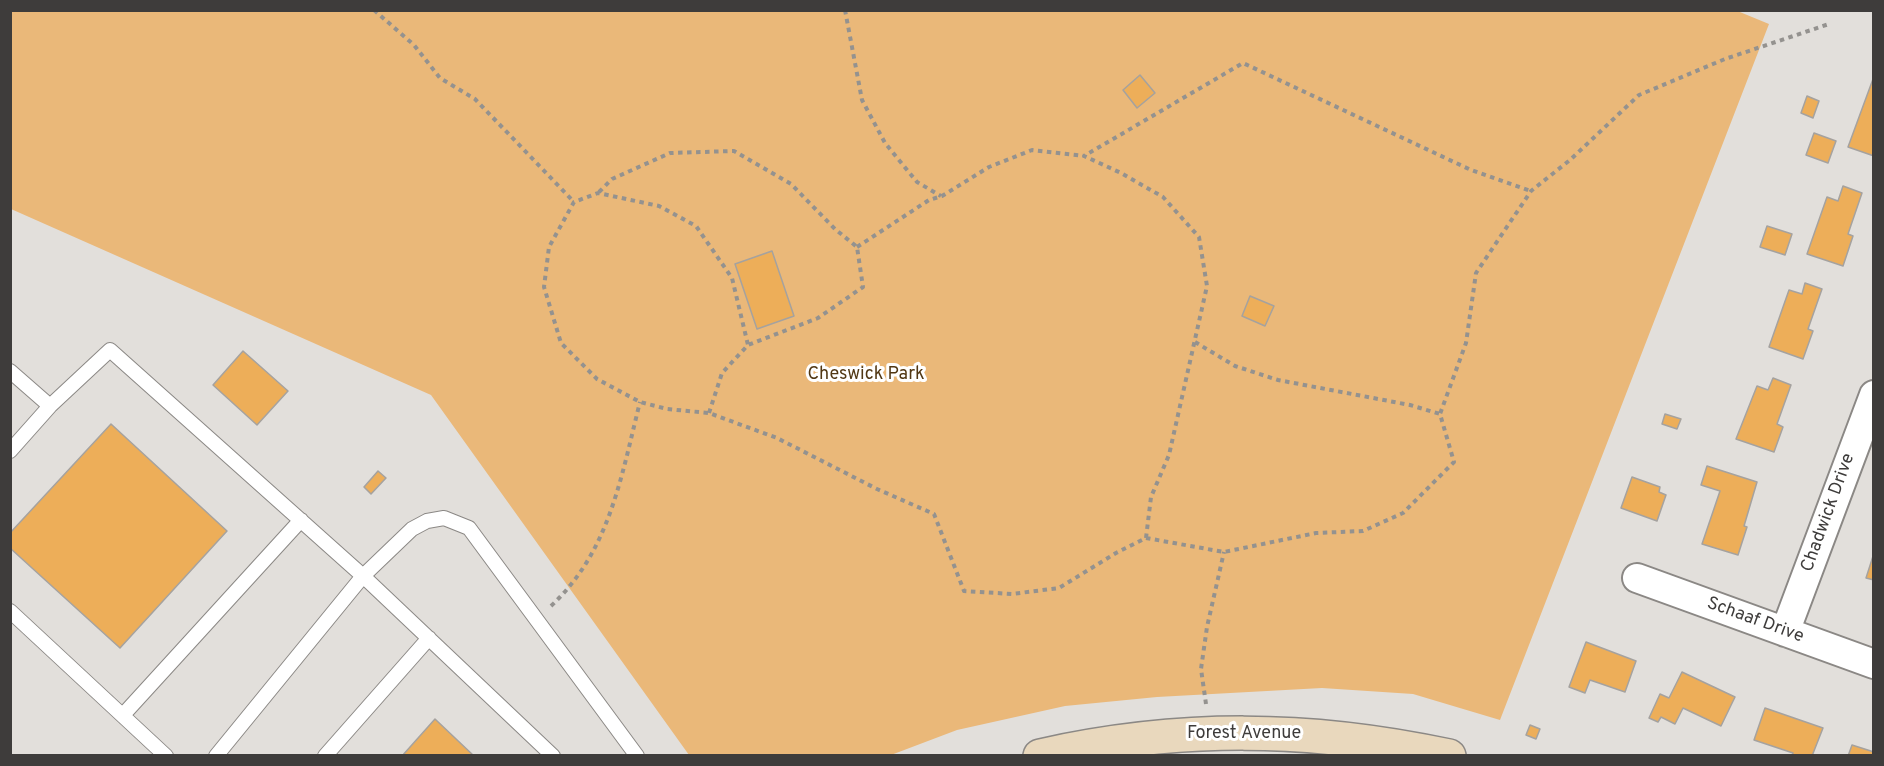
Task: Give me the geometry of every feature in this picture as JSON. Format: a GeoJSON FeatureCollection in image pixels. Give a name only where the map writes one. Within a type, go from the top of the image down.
{"type":"FeatureCollection","features":[{"type":"Feature","properties":{"kind":"main road","name":"Forest Avenue"},"geometry":{"type":"LineString","coordinates":[[1040,756],[1100,742],[1210,732],[1334,735],[1391,743],[1449,756]]}},
{"type":"Feature","properties":{"kind":"street","name":"Chadwick Drive"},"geometry":{"type":"LineString","coordinates":[[1785,632],[1874,395]]}},
{"type":"Feature","properties":{"kind":"street","name":"Schaaf Drive"},"geometry":{"type":"LineString","coordinates":[[1637,578],[1874,664]]}},
{"type":"Feature","properties":{"kind":"lane"},"geometry":{"type":"LineString","coordinates":[[10,451],[50,406],[110,350],[363,576],[553,756]]}},
{"type":"Feature","properties":{"kind":"lane"},"geometry":{"type":"LineString","coordinates":[[10,371],[50,406]]}},
{"type":"Feature","properties":{"kind":"lane"},"geometry":{"type":"LineString","coordinates":[[216,756],[363,576],[412,529],[427,521],[444,518],[469,528],[637,756]]}},
{"type":"Feature","properties":{"kind":"lane"},"geometry":{"type":"LineString","coordinates":[[123,715],[301,520]]}},
{"type":"Feature","properties":{"kind":"lane"},"geometry":{"type":"LineString","coordinates":[[10,611],[166,756]]}},
{"type":"Feature","properties":{"kind":"lane"},"geometry":{"type":"LineString","coordinates":[[325,756],[429,638]]}},
{"type":"Feature","properties":{"kind":"path"},"geometry":{"type":"LineString","coordinates":[[374,10],[414,45],[440,78],[475,99],[574,202]]}},
{"type":"Feature","properties":{"kind":"path"},"geometry":{"type":"LineString","coordinates":[[845,10],[862,100],[885,143],[916,182],[942,196]]}},
{"type":"Feature","properties":{"kind":"path"},"geometry":{"type":"LineString","coordinates":[[709,413],[722,374],[748,345],[818,318],[863,287],[857,248],[791,184],[734,152],[670,153],[612,179],[598,193],[574,202],[549,248],[544,287],[561,343],[597,379],[640,402],[667,409],[709,413],[777,438],[877,489],[934,514],[964,591],[1012,594],[1059,588],[1116,553],[1146,538],[1224,552],[1316,533],[1363,531],[1404,513],[1454,462],[1440,414],[1466,343],[1476,273],[1531,191],[1570,160],[1639,95],[1725,59],[1828,24]]}},
{"type":"Feature","properties":{"kind":"path"},"geometry":{"type":"LineString","coordinates":[[1084,156],[1243,63],[1471,170],[1531,191]]}},
{"type":"Feature","properties":{"kind":"path"},"geometry":{"type":"LineString","coordinates":[[857,248],[929,200],[942,196],[989,167],[1032,150],[1084,156],[1121,173],[1163,197],[1199,237],[1207,286],[1169,455],[1151,497],[1146,538]]}},
{"type":"Feature","properties":{"kind":"path"},"geometry":{"type":"LineString","coordinates":[[598,193],[659,206],[696,226],[732,278],[748,345]]}},
{"type":"Feature","properties":{"kind":"path"},"geometry":{"type":"LineString","coordinates":[[1195,342],[1235,366],[1278,380],[1410,405],[1440,414]]}},
{"type":"Feature","properties":{"kind":"path"},"geometry":{"type":"LineString","coordinates":[[537,620],[562,596],[596,549],[613,509],[640,402]]}},
{"type":"Feature","properties":{"kind":"path"},"geometry":{"type":"LineString","coordinates":[[1210,732],[1201,669],[1207,627],[1224,552]]}},
{"type":"Feature","properties":{"kind":"green space","name":"Cheswick Park"},"geometry":{"type":"Polygon","coordinates":[[[1735,10],[1769,24],[1500,720],[1413,694],[1322,688],[1157,697],[1065,706],[957,730],[891,755],[689,755],[431,395],[11,209],[11,11],[1735,10]]]}},
{"type":"Feature","properties":{"kind":"building"},"geometry":{"type":"Polygon","coordinates":[[[1140,75],[1155,93],[1137,108],[1123,90],[1140,75]]]}},
{"type":"Feature","properties":{"kind":"building"},"geometry":{"type":"Polygon","coordinates":[[[1874,79],[1874,156],[1848,147],[1874,79]]]}},
{"type":"Feature","properties":{"kind":"building"},"geometry":{"type":"Polygon","coordinates":[[[1807,96],[1819,101],[1813,118],[1801,113],[1807,96]]]}},
{"type":"Feature","properties":{"kind":"building"},"geometry":{"type":"Polygon","coordinates":[[[1814,133],[1836,141],[1828,163],[1806,155],[1814,133]]]}},
{"type":"Feature","properties":{"kind":"building"},"geometry":{"type":"Polygon","coordinates":[[[1843,186],[1862,193],[1848,234],[1853,236],[1843,266],[1807,254],[1827,197],[1838,201],[1843,186]]]}},
{"type":"Feature","properties":{"kind":"building"},"geometry":{"type":"Polygon","coordinates":[[[1767,226],[1792,234],[1785,255],[1760,247],[1767,226]]]}},
{"type":"Feature","properties":{"kind":"building"},"geometry":{"type":"Polygon","coordinates":[[[772,251],[794,316],[757,329],[735,264],[772,251]]]}},
{"type":"Feature","properties":{"kind":"building"},"geometry":{"type":"Polygon","coordinates":[[[1805,283],[1822,289],[1808,329],[1813,331],[1803,359],[1769,347],[1789,290],[1802,294],[1805,283]]]}},
{"type":"Feature","properties":{"kind":"building"},"geometry":{"type":"Polygon","coordinates":[[[1250,296],[1274,306],[1265,326],[1242,316],[1250,296]]]}},
{"type":"Feature","properties":{"kind":"building"},"geometry":{"type":"Polygon","coordinates":[[[243,351],[288,391],[257,425],[213,385],[243,351]]]}},
{"type":"Feature","properties":{"kind":"building"},"geometry":{"type":"Polygon","coordinates":[[[1773,378],[1791,385],[1777,424],[1783,427],[1774,452],[1736,439],[1757,386],[1768,390],[1773,378]]]}},
{"type":"Feature","properties":{"kind":"building"},"geometry":{"type":"Polygon","coordinates":[[[1665,414],[1681,419],[1677,429],[1662,424],[1665,414]]]}},
{"type":"Feature","properties":{"kind":"building"},"geometry":{"type":"Polygon","coordinates":[[[111,424],[227,531],[120,648],[10,548],[10,533],[111,424]]]}},
{"type":"Feature","properties":{"kind":"building"},"geometry":{"type":"Polygon","coordinates":[[[1707,466],[1757,482],[1738,555],[1702,544],[1720,491],[1701,485],[1707,466]]]}},
{"type":"Feature","properties":{"kind":"building"},"geometry":{"type":"Polygon","coordinates":[[[378,471],[386,478],[371,494],[364,487],[378,471]]]}},
{"type":"Feature","properties":{"kind":"building"},"geometry":{"type":"Polygon","coordinates":[[[1632,477],[1660,487],[1659,492],[1666,495],[1657,521],[1621,508],[1632,477]]]}},
{"type":"Feature","properties":{"kind":"building"},"geometry":{"type":"Polygon","coordinates":[[[1874,553],[1874,580],[1866,578],[1874,553]]]}},
{"type":"Feature","properties":{"kind":"building"},"geometry":{"type":"Polygon","coordinates":[[[1586,642],[1636,661],[1625,692],[1590,680],[1585,693],[1569,687],[1586,642]]]}},
{"type":"Feature","properties":{"kind":"building"},"geometry":{"type":"Polygon","coordinates":[[[1682,672],[1735,697],[1721,726],[1683,708],[1675,724],[1661,717],[1658,722],[1649,718],[1660,694],[1669,698],[1682,672]]]}},
{"type":"Feature","properties":{"kind":"building"},"geometry":{"type":"Polygon","coordinates":[[[1765,708],[1823,728],[1812,756],[1792,756],[1793,753],[1754,740],[1765,708]]]}},
{"type":"Feature","properties":{"kind":"building"},"geometry":{"type":"Polygon","coordinates":[[[435,719],[474,756],[402,756],[435,719]]]}},
{"type":"Feature","properties":{"kind":"building"},"geometry":{"type":"Polygon","coordinates":[[[1530,725],[1540,729],[1536,739],[1526,735],[1530,725]]]}},
{"type":"Feature","properties":{"kind":"building"},"geometry":{"type":"Polygon","coordinates":[[[1852,745],[1874,752],[1874,756],[1848,756],[1852,745]]]}}]}
